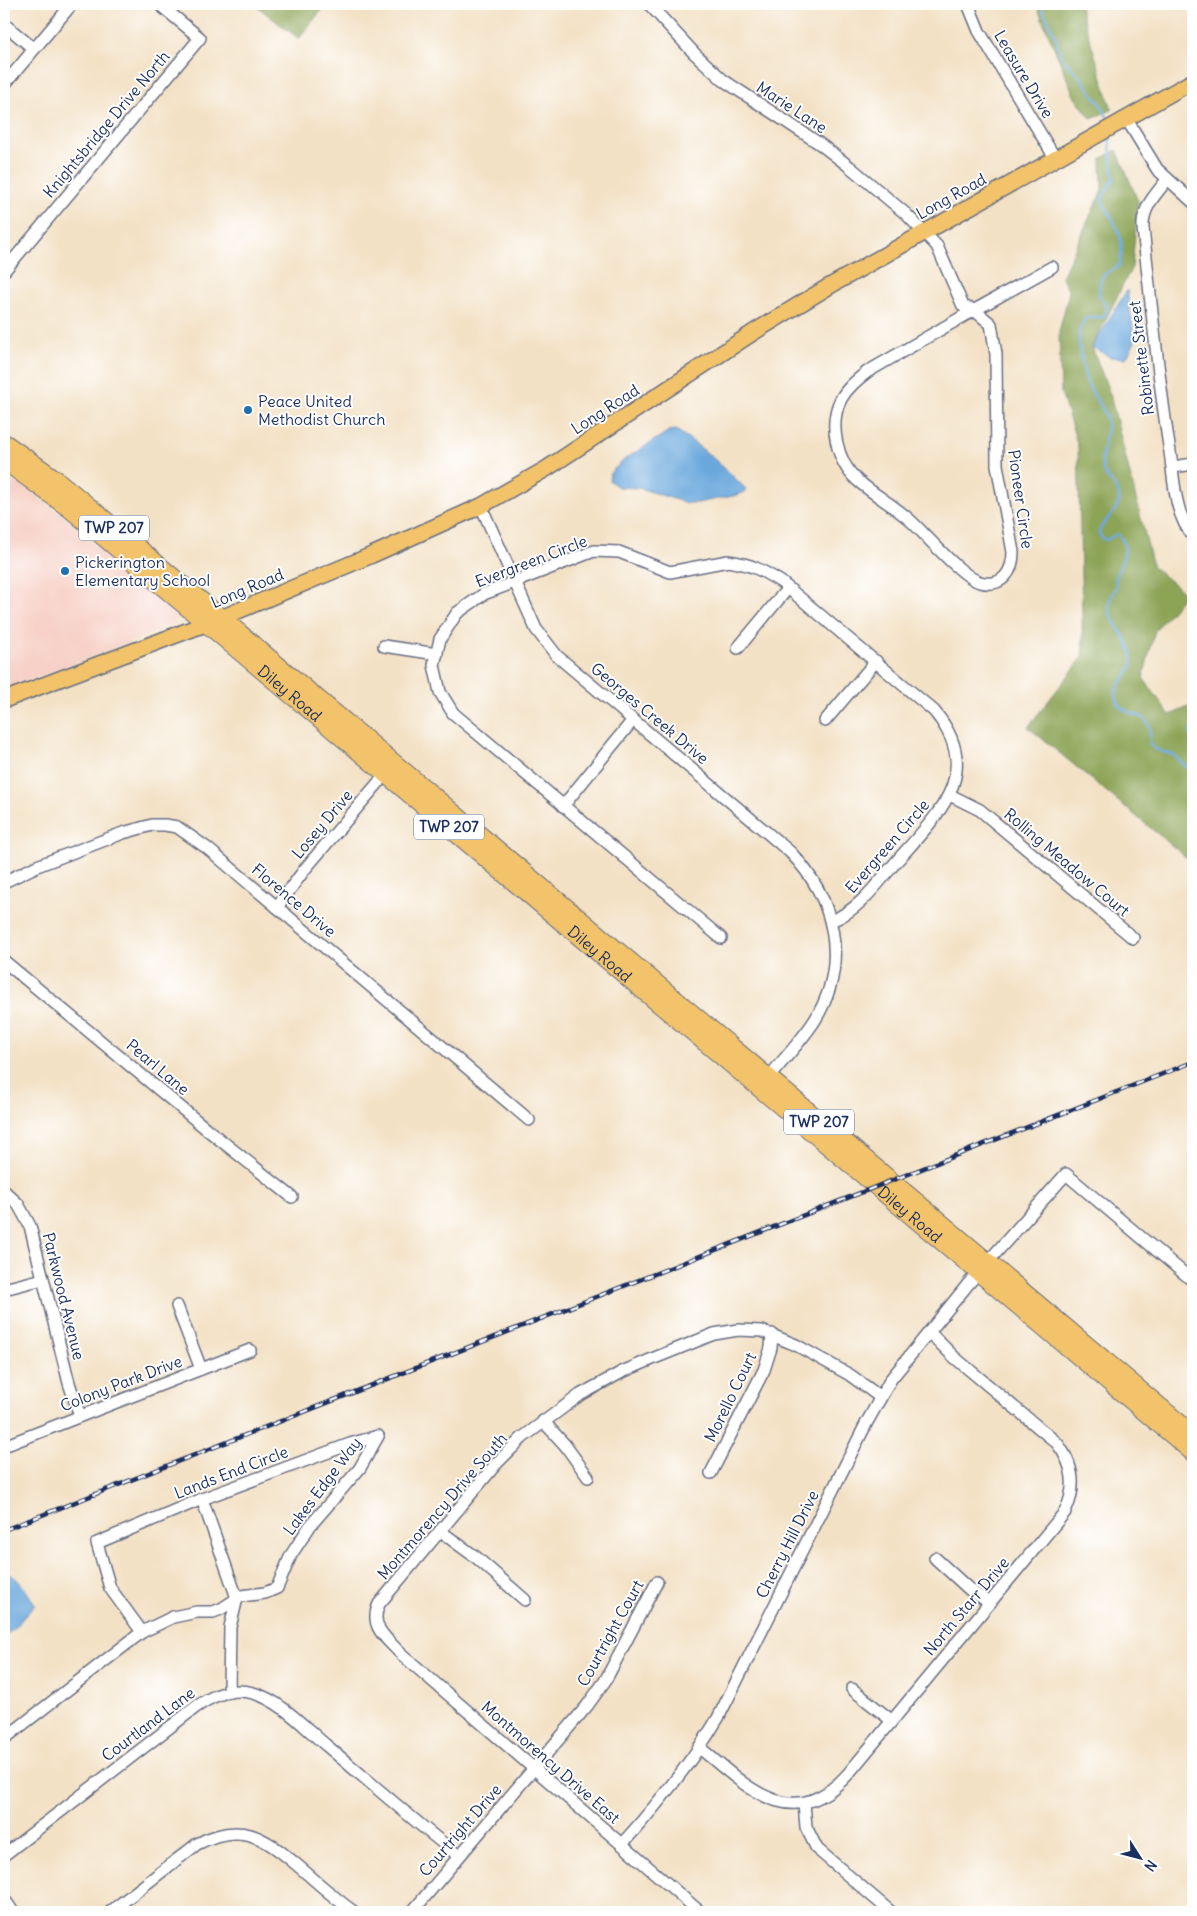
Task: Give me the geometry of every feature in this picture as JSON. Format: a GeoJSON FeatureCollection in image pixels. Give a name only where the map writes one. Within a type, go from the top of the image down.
{"type":"FeatureCollection","features":[{"type":"Feature","properties":{"kind":"highway","name":"Diley Road"},"geometry":{"type":"LineString","coordinates":[[4,443],[60,483],[214,621],[984,1268],[1193,1435]]}},
{"type":"Feature","properties":{"kind":"highway","name":"Diley Road"},"geometry":{"type":"LineString","coordinates":[[4,460],[58,498],[214,621]]}},
{"type":"Feature","properties":{"kind":"highway","name":"Diley Road"},"geometry":{"type":"LineString","coordinates":[[984,1268],[1193,1452]]}},
{"type":"Feature","properties":{"kind":"main road","name":"Long Road"},"geometry":{"type":"LineString","coordinates":[[4,700],[214,621],[372,555],[482,506],[546,469],[754,332],[923,232],[1193,81]]}},
{"type":"Feature","properties":{"kind":"street"},"geometry":{"type":"LineString","coordinates":[[4,85],[72,4]]}},
{"type":"Feature","properties":{"kind":"street","name":"Knightsbridge Drive North"},"geometry":{"type":"LineString","coordinates":[[4,271],[200,38],[159,4]]}},
{"type":"Feature","properties":{"kind":"street","name":"Marie Lane"},"geometry":{"type":"LineString","coordinates":[[649,4],[694,53],[723,80],[828,150],[906,214],[923,232]]}},
{"type":"Feature","properties":{"kind":"street","name":"Leasure Drive"},"geometry":{"type":"LineString","coordinates":[[968,4],[980,31],[1055,158]]}},
{"type":"Feature","properties":{"kind":"street"},"geometry":{"type":"LineString","coordinates":[[4,24],[34,49]]}},
{"type":"Feature","properties":{"kind":"street"},"geometry":{"type":"LineString","coordinates":[[1123,120],[1151,161],[1167,180],[1193,202]]}},
{"type":"Feature","properties":{"kind":"street","name":"Robinette Street"},"geometry":{"type":"LineString","coordinates":[[1167,180],[1148,204],[1142,223],[1172,467],[1181,515],[1193,536]]}},
{"type":"Feature","properties":{"kind":"street","name":"Pioneer Circle"},"geometry":{"type":"LineString","coordinates":[[923,232],[937,246],[963,306],[974,310],[991,324],[996,354],[997,465],[1014,548],[1010,573],[1002,580],[982,583],[952,562],[911,521],[857,480],[839,455],[836,413],[841,399],[852,384],[867,372],[974,310]]}},
{"type":"Feature","properties":{"kind":"street"},"geometry":{"type":"LineString","coordinates":[[974,310],[1052,266]]}},
{"type":"Feature","properties":{"kind":"street"},"geometry":{"type":"LineString","coordinates":[[1172,467],[1193,464]]}},
{"type":"Feature","properties":{"kind":"street","name":"Georges Creek Drive"},"geometry":{"type":"LineString","coordinates":[[482,506],[514,583],[536,629],[557,656],[796,858],[820,890],[831,921]]}},
{"type":"Feature","properties":{"kind":"street","name":"Evergreen Circle"},"geometry":{"type":"LineString","coordinates":[[721,938],[453,713],[440,692],[434,665],[440,639],[457,613],[484,594],[594,551],[619,552],[670,572],[728,561],[737,562],[755,566],[788,588],[934,711],[944,722],[950,733],[956,756],[954,781],[950,795],[938,814],[864,898],[846,914],[831,921]]}},
{"type":"Feature","properties":{"kind":"street"},"geometry":{"type":"LineString","coordinates":[[738,648],[788,588]]}},
{"type":"Feature","properties":{"kind":"street"},"geometry":{"type":"LineString","coordinates":[[384,646],[437,654]]}},
{"type":"Feature","properties":{"kind":"street"},"geometry":{"type":"LineString","coordinates":[[825,721],[876,661]]}},
{"type":"Feature","properties":{"kind":"street"},"geometry":{"type":"LineString","coordinates":[[563,806],[632,720]]}},
{"type":"Feature","properties":{"kind":"street","name":"Losey Drive"},"geometry":{"type":"LineString","coordinates":[[276,907],[305,869],[390,769]]}},
{"type":"Feature","properties":{"kind":"street","name":"Evergreen Circle"},"geometry":{"type":"LineString","coordinates":[[950,795],[980,810]]}},
{"type":"Feature","properties":{"kind":"street","name":"Rolling Meadow Court"},"geometry":{"type":"LineString","coordinates":[[980,810],[1133,938]]}},
{"type":"Feature","properties":{"kind":"street","name":"Florence Drive"},"geometry":{"type":"LineString","coordinates":[[4,882],[37,866],[132,830],[165,824],[177,827],[187,833],[276,907],[529,1120]]}},
{"type":"Feature","properties":{"kind":"street"},"geometry":{"type":"LineString","coordinates":[[764,1084],[815,1019],[828,992],[834,966],[834,943],[831,921]]}},
{"type":"Feature","properties":{"kind":"street","name":"Pearl Lane"},"geometry":{"type":"LineString","coordinates":[[4,961],[209,1131],[292,1197]]}},
{"type":"Feature","properties":{"kind":"street","name":"Cherry Hill Drive"},"geometry":{"type":"LineString","coordinates":[[622,1844],[646,1817],[700,1748],[718,1718],[880,1397],[891,1379],[929,1332],[1066,1174],[1193,1282]]}},
{"type":"Feature","properties":{"kind":"street","name":"Parkwood Avenue"},"geometry":{"type":"LineString","coordinates":[[4,1191],[18,1204],[25,1214],[33,1237],[69,1383],[80,1416]]}},
{"type":"Feature","properties":{"kind":"street"},"geometry":{"type":"LineString","coordinates":[[4,1288],[44,1279]]}},
{"type":"Feature","properties":{"kind":"street"},"geometry":{"type":"LineString","coordinates":[[177,1306],[201,1369]]}},
{"type":"Feature","properties":{"kind":"street","name":"Montmorency Drive South"},"geometry":{"type":"LineString","coordinates":[[383,1634],[376,1626],[374,1620],[379,1604],[509,1450],[542,1421],[580,1394],[601,1382],[714,1334],[750,1330],[772,1334],[796,1345],[850,1375],[880,1397]]}},
{"type":"Feature","properties":{"kind":"street","name":"North Starr Drive"},"geometry":{"type":"LineString","coordinates":[[700,1748],[745,1784],[776,1801],[804,1803],[822,1797],[840,1782],[1065,1512],[1073,1488],[1072,1472],[1065,1453],[1057,1443],[954,1357],[929,1332]]}},
{"type":"Feature","properties":{"kind":"street","name":"Morello Court"},"geometry":{"type":"LineString","coordinates":[[711,1473],[764,1370],[771,1348],[772,1334]]}},
{"type":"Feature","properties":{"kind":"street","name":"Colony Park Drive"},"geometry":{"type":"LineString","coordinates":[[4,1446],[250,1350]]}},
{"type":"Feature","properties":{"kind":"street"},"geometry":{"type":"LineString","coordinates":[[542,1421],[565,1445],[588,1477]]}},
{"type":"Feature","properties":{"kind":"street","name":"Lands End Circle"},"geometry":{"type":"LineString","coordinates":[[142,1632],[110,1588],[97,1543],[202,1499],[350,1444],[378,1436]]}},
{"type":"Feature","properties":{"kind":"street","name":"Lakes Edge Way"},"geometry":{"type":"LineString","coordinates":[[4,1739],[142,1632],[185,1613],[209,1612],[221,1609],[242,1596],[265,1594],[276,1588],[291,1555],[310,1526],[360,1468],[378,1436]]}},
{"type":"Feature","properties":{"kind":"street"},"geometry":{"type":"LineString","coordinates":[[202,1499],[237,1598],[230,1627],[229,1692]]}},
{"type":"Feature","properties":{"kind":"street"},"geometry":{"type":"LineString","coordinates":[[440,1531],[477,1558],[525,1600]]}},
{"type":"Feature","properties":{"kind":"street"},"geometry":{"type":"LineString","coordinates":[[935,1558],[970,1590],[990,1603]]}},
{"type":"Feature","properties":{"kind":"street","name":"Courtright Court"},"geometry":{"type":"LineString","coordinates":[[534,1769],[587,1706],[605,1681],[657,1582]]}},
{"type":"Feature","properties":{"kind":"street","name":"Montmorency Drive East"},"geometry":{"type":"LineString","coordinates":[[383,1634],[411,1663],[700,1912]]}},
{"type":"Feature","properties":{"kind":"street"},"geometry":{"type":"LineString","coordinates":[[852,1689],[891,1720]]}},
{"type":"Feature","properties":{"kind":"street","name":"Courtland Lane"},"geometry":{"type":"LineString","coordinates":[[4,1855],[196,1706],[217,1695],[241,1691],[253,1693],[274,1703],[459,1856]]}},
{"type":"Feature","properties":{"kind":"street","name":"Courtright Drive"},"geometry":{"type":"LineString","coordinates":[[412,1912],[534,1769]]}},
{"type":"Feature","properties":{"kind":"street"},"geometry":{"type":"LineString","coordinates":[[804,1803],[806,1827],[817,1849],[891,1912]]}},
{"type":"Feature","properties":{"kind":"street"},"geometry":{"type":"LineString","coordinates":[[110,1912],[198,1844],[211,1837],[231,1832],[249,1834],[266,1840],[354,1912]]}},
{"type":"Feature","properties":{"kind":"street"},"geometry":{"type":"LineString","coordinates":[[4,1899],[13,1912]]}},
{"type":"Feature","properties":{"kind":"shaded area","name":"Pickerington Elementary School"},"geometry":{"type":"Polygon","coordinates":[[[16,481],[58,512],[177,614],[173,623],[170,626],[133,641],[4,690],[4,484],[16,481]]]}},
{"type":"Feature","properties":{"kind":"green space"},"geometry":{"type":"Polygon","coordinates":[[[254,4],[326,4],[299,39],[254,4]]]}},
{"type":"Feature","properties":{"kind":"green space"},"geometry":{"type":"Polygon","coordinates":[[[1036,4],[1079,4],[1112,110],[1091,118],[1075,98],[1036,4]]]}},
{"type":"Feature","properties":{"kind":"green space"},"geometry":{"type":"Polygon","coordinates":[[[1117,150],[1138,201],[1132,267],[1092,347],[1110,394],[1153,567],[1186,594],[1155,630],[1143,678],[1170,715],[1193,705],[1193,863],[1028,727],[1083,657],[1078,446],[1061,393],[1059,332],[1069,292],[1062,277],[1102,190],[1101,159],[1117,150]]]}},
{"type":"Feature","properties":{"kind":"water"},"geometry":{"type":"Polygon","coordinates":[[[1127,290],[1135,342],[1126,358],[1110,357],[1092,347],[1127,290]]]}},
{"type":"Feature","properties":{"kind":"water"},"geometry":{"type":"Polygon","coordinates":[[[676,430],[704,450],[730,473],[746,489],[743,493],[697,503],[686,503],[639,488],[618,487],[609,480],[610,473],[625,459],[669,431],[676,430]]]}},
{"type":"Feature","properties":{"kind":"water"},"geometry":{"type":"Polygon","coordinates":[[[4,1573],[19,1581],[35,1605],[4,1637],[4,1573]]]}},
{"type":"Feature","properties":{"kind":"waterway"},"geometry":{"type":"LineString","coordinates":[[1040,4],[1056,38],[1061,57],[1080,77],[1101,105],[1110,123]]}},
{"type":"Feature","properties":{"kind":"waterway"},"geometry":{"type":"LineString","coordinates":[[1109,136],[1114,179],[1101,200],[1121,238],[1121,255],[1119,266],[1105,274],[1100,285],[1099,294],[1106,306],[1106,314],[1104,317],[1089,317],[1084,321],[1079,337],[1081,358],[1087,382],[1102,407],[1107,423],[1102,458],[1103,469],[1117,490],[1119,498],[1118,504],[1099,532],[1106,540],[1117,534],[1122,539],[1125,550],[1116,578],[1116,586],[1109,604],[1113,620],[1129,646],[1132,654],[1132,663],[1131,668],[1117,690],[1116,696],[1124,710],[1142,717],[1148,723],[1150,745],[1153,748],[1173,755],[1193,770]]}},
{"type":"Feature","properties":{"kind":"waterway"},"geometry":{"type":"LineString","coordinates":[[1193,725],[1190,732],[1193,739]]}},
{"type":"Feature","properties":{"kind":"railway"},"geometry":{"type":"LineString","coordinates":[[4,1530],[1193,1062]]}},
{"type":"Feature","properties":{"kind":"place","name":"Peace United Methodist Church"},"geometry":{"type":"Point","coordinates":[248,410]}},
{"type":"Feature","properties":{"kind":"place","name":"Pickerington Elementary School"},"geometry":{"type":"Point","coordinates":[65,571]}}]}
